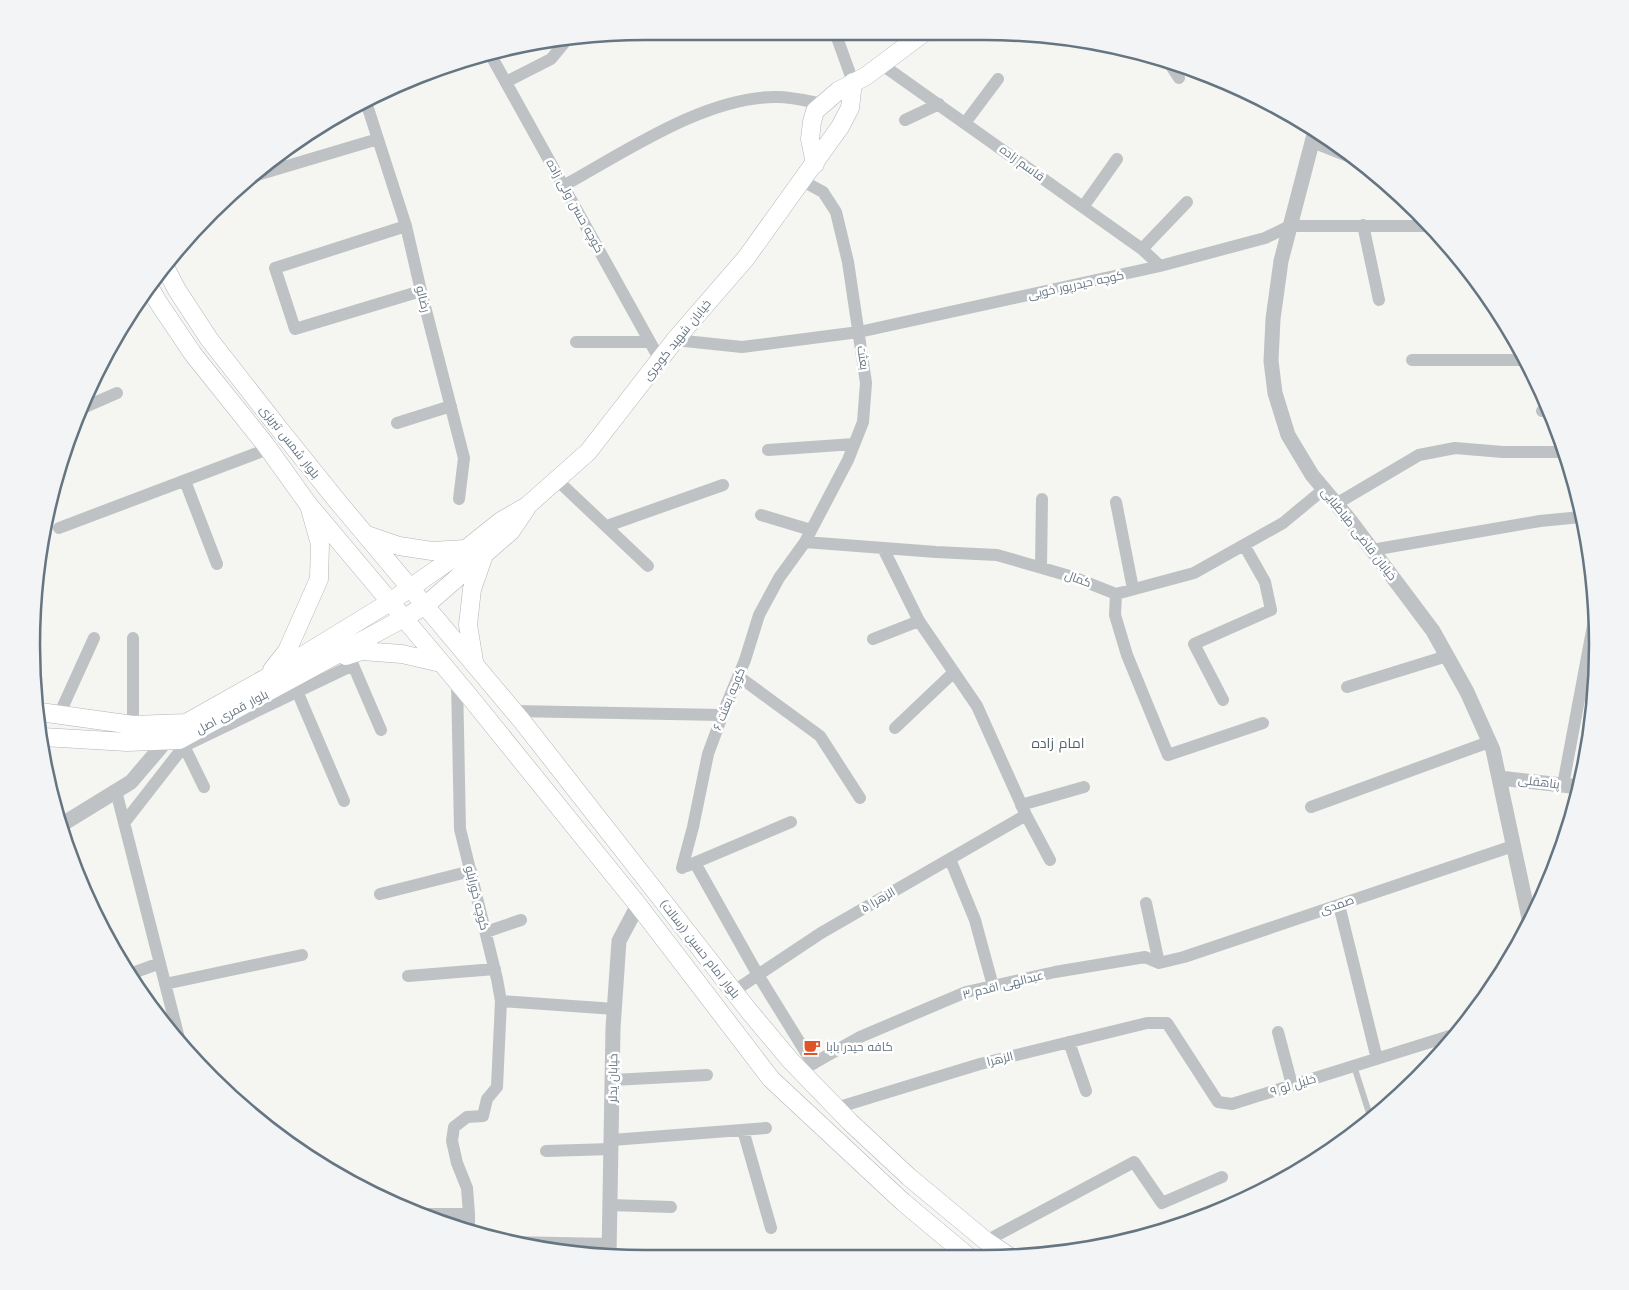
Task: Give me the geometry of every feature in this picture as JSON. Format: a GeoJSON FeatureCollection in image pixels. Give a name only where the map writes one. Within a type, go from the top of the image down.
{"type":"FeatureCollection","features":[{"type":"Feature","properties":{"kind":"main road"},"geometry":{"type":"LineString","coordinates":[[815,164],[810,139],[815,112],[838,91],[866,76],[914,40]]}},
{"type":"Feature","properties":{"kind":"main road","name":"خیابان شهید کوچری"},"geometry":{"type":"LineString","coordinates":[[404,618],[426,605],[511,531],[528,506],[588,452],[675,340],[746,258],[801,180],[815,164],[840,127],[850,108],[853,82]]}},
{"type":"Feature","properties":{"kind":"main road","name":"بلوار شمس تبریزی"},"geometry":{"type":"LineString","coordinates":[[168,273],[209,339],[287,438],[426,605]]}},
{"type":"Feature","properties":{"kind":"main road","name":"بلوار شمس تبریزی"},"geometry":{"type":"LineString","coordinates":[[153,294],[193,354],[268,449],[308,504],[404,618]]}},
{"type":"Feature","properties":{"kind":"main road"},"geometry":{"type":"LineString","coordinates":[[266,678],[286,652],[319,579],[320,544],[308,504]]}},
{"type":"Feature","properties":{"kind":"main road","name":"خیابان شهید کوچری"},"geometry":{"type":"LineString","coordinates":[[390,602],[466,549],[501,521],[528,506]]}},
{"type":"Feature","properties":{"kind":"main road"},"geometry":{"type":"LineString","coordinates":[[367,535],[399,546],[432,550],[466,549]]}},
{"type":"Feature","properties":{"kind":"main road"},"geometry":{"type":"LineString","coordinates":[[474,662],[468,626],[472,589],[484,554]]}},
{"type":"Feature","properties":{"kind":"main road","name":"بلوار قمری اصل"},"geometry":{"type":"LineString","coordinates":[[44,713],[132,725],[186,723],[266,678],[390,602]]}},
{"type":"Feature","properties":{"kind":"main road","name":"بلوار امام حسین (رسالت)"},"geometry":{"type":"LineString","coordinates":[[426,605],[514,711],[734,991],[807,1067],[836,1108],[909,1177],[998,1250]]}},
{"type":"Feature","properties":{"kind":"main road","name":"بلوار قمری اصل"},"geometry":{"type":"LineString","coordinates":[[47,737],[127,742],[179,740],[404,618]]}},
{"type":"Feature","properties":{"kind":"main road","name":"بلوار امام حسین (رسالت)"},"geometry":{"type":"LineString","coordinates":[[404,618],[638,905],[771,1079],[952,1250]]}},
{"type":"Feature","properties":{"kind":"main road"},"geometry":{"type":"LineString","coordinates":[[324,662],[362,652],[402,654],[441,663]]}},
{"type":"Feature","properties":{"kind":"street"},"geometry":{"type":"LineString","coordinates":[[839,40],[853,82]]}},
{"type":"Feature","properties":{"kind":"street"},"geometry":{"type":"LineString","coordinates":[[506,82],[551,59],[561,46]]}},
{"type":"Feature","properties":{"kind":"street","name":"کوچه حسن ولی زاده"},"geometry":{"type":"LineString","coordinates":[[493,60],[660,360]]}},
{"type":"Feature","properties":{"kind":"street","name":"قاسم زاده"},"geometry":{"type":"LineString","coordinates":[[881,64],[1142,250],[1160,266]]}},
{"type":"Feature","properties":{"kind":"street"},"geometry":{"type":"LineString","coordinates":[[1174,71],[1179,78]]}},
{"type":"Feature","properties":{"kind":"street"},"geometry":{"type":"LineString","coordinates":[[965,123],[998,79]]}},
{"type":"Feature","properties":{"kind":"street"},"geometry":{"type":"LineString","coordinates":[[563,186],[695,114],[730,103],[776,97],[822,104]]}},
{"type":"Feature","properties":{"kind":"street"},"geometry":{"type":"LineString","coordinates":[[904,120],[939,104]]}},
{"type":"Feature","properties":{"kind":"street","name":"رضالو"},"geometry":{"type":"LineString","coordinates":[[368,107],[406,226],[421,291],[452,406],[464,458],[460,499]]}},
{"type":"Feature","properties":{"kind":"street","name":"خیابان قاضی طباطبایی"},"geometry":{"type":"LineString","coordinates":[[1314,138],[1281,261],[1274,309],[1271,361],[1275,393],[1288,435],[1312,475],[1433,631],[1467,692],[1493,750],[1528,912]]}},
{"type":"Feature","properties":{"kind":"street"},"geometry":{"type":"LineString","coordinates":[[283,162],[378,139]]}},
{"type":"Feature","properties":{"kind":"street"},"geometry":{"type":"LineString","coordinates":[[1083,208],[1117,159]]}},
{"type":"Feature","properties":{"kind":"street","name":"بعثت"},"geometry":{"type":"LineString","coordinates":[[801,180],[823,192],[836,212],[848,262],[866,383],[863,422],[848,460],[805,542]]}},
{"type":"Feature","properties":{"kind":"street"},"geometry":{"type":"LineString","coordinates":[[1142,250],[1187,202]]}},
{"type":"Feature","properties":{"kind":"street"},"geometry":{"type":"LineString","coordinates":[[1363,225],[1379,300]]}},
{"type":"Feature","properties":{"kind":"street"},"geometry":{"type":"LineString","coordinates":[[406,226],[275,268],[295,328],[421,291]]}},
{"type":"Feature","properties":{"kind":"street"},"geometry":{"type":"LineString","coordinates":[[1290,226],[1420,226]]}},
{"type":"Feature","properties":{"kind":"street","name":"کوچه حیدرپور خویی"},"geometry":{"type":"LineString","coordinates":[[675,340],[742,347],[859,332],[1160,266],[1257,240],[1290,226]]}},
{"type":"Feature","properties":{"kind":"street"},"geometry":{"type":"LineString","coordinates":[[576,342],[650,342]]}},
{"type":"Feature","properties":{"kind":"street"},"geometry":{"type":"LineString","coordinates":[[1412,360],[1518,360]]}},
{"type":"Feature","properties":{"kind":"street"},"geometry":{"type":"LineString","coordinates":[[89,406],[117,393]]}},
{"type":"Feature","properties":{"kind":"street"},"geometry":{"type":"LineString","coordinates":[[396,423],[452,406]]}},
{"type":"Feature","properties":{"kind":"street"},"geometry":{"type":"LineString","coordinates":[[768,450],[854,444]]}},
{"type":"Feature","properties":{"kind":"street"},"geometry":{"type":"LineString","coordinates":[[1336,504],[1419,455],[1455,448],[1503,452],[1557,452]]}},
{"type":"Feature","properties":{"kind":"street"},"geometry":{"type":"LineString","coordinates":[[60,528],[268,449]]}},
{"type":"Feature","properties":{"kind":"street"},"geometry":{"type":"LineString","coordinates":[[556,479],[648,566]]}},
{"type":"Feature","properties":{"kind":"street"},"geometry":{"type":"LineString","coordinates":[[185,481],[217,564]]}},
{"type":"Feature","properties":{"kind":"street"},"geometry":{"type":"LineString","coordinates":[[607,526],[723,485]]}},
{"type":"Feature","properties":{"kind":"street"},"geometry":{"type":"LineString","coordinates":[[1263,723],[1168,755],[1127,655],[1115,615],[1116,594],[1194,573],[1283,523],[1324,489]]}},
{"type":"Feature","properties":{"kind":"street"},"geometry":{"type":"LineString","coordinates":[[1041,567],[1042,499]]}},
{"type":"Feature","properties":{"kind":"street"},"geometry":{"type":"LineString","coordinates":[[1116,502],[1133,589]]}},
{"type":"Feature","properties":{"kind":"street"},"geometry":{"type":"LineString","coordinates":[[761,515],[811,530]]}},
{"type":"Feature","properties":{"kind":"street"},"geometry":{"type":"LineString","coordinates":[[1372,550],[1540,521],[1575,518]]}},
{"type":"Feature","properties":{"kind":"street","name":"کمال"},"geometry":{"type":"LineString","coordinates":[[805,542],[998,555],[1073,577],[1116,594]]}},
{"type":"Feature","properties":{"kind":"street","name":"کوچه بعثت ۶"},"geometry":{"type":"LineString","coordinates":[[695,863],[682,868],[693,827],[708,754],[759,616],[779,578],[805,542]]}},
{"type":"Feature","properties":{"kind":"street"},"geometry":{"type":"LineString","coordinates":[[1223,700],[1194,644],[1272,610],[1265,582],[1244,545]]}},
{"type":"Feature","properties":{"kind":"street"},"geometry":{"type":"LineString","coordinates":[[883,548],[918,621],[977,706],[1024,810],[1050,860]]}},
{"type":"Feature","properties":{"kind":"street"},"geometry":{"type":"LineString","coordinates":[[873,639],[918,621]]}},
{"type":"Feature","properties":{"kind":"street"},"geometry":{"type":"LineString","coordinates":[[59,715],[94,638]]}},
{"type":"Feature","properties":{"kind":"street"},"geometry":{"type":"LineString","coordinates":[[132,725],[133,638]]}},
{"type":"Feature","properties":{"kind":"street"},"geometry":{"type":"LineString","coordinates":[[1346,687],[1447,656]]}},
{"type":"Feature","properties":{"kind":"street"},"geometry":{"type":"LineString","coordinates":[[124,823],[184,746],[353,664],[381,730]]}},
{"type":"Feature","properties":{"kind":"street"},"geometry":{"type":"LineString","coordinates":[[1563,785],[1589,664]]}},
{"type":"Feature","properties":{"kind":"street"},"geometry":{"type":"LineString","coordinates":[[895,728],[954,672]]}},
{"type":"Feature","properties":{"kind":"street"},"geometry":{"type":"LineString","coordinates":[[738,676],[820,736],[860,798]]}},
{"type":"Feature","properties":{"kind":"street","name":"کوچه خورابلو"},"geometry":{"type":"LineString","coordinates":[[457,681],[460,829],[495,969],[501,1001],[497,1087],[487,1098],[483,1116],[467,1116],[454,1127],[452,1141],[457,1164],[467,1188],[469,1214]]}},
{"type":"Feature","properties":{"kind":"street"},"geometry":{"type":"LineString","coordinates":[[297,691],[344,801]]}},
{"type":"Feature","properties":{"kind":"street"},"geometry":{"type":"LineString","coordinates":[[514,711],[722,715]]}},
{"type":"Feature","properties":{"kind":"street"},"geometry":{"type":"LineString","coordinates":[[67,821],[131,782],[166,741]]}},
{"type":"Feature","properties":{"kind":"street"},"geometry":{"type":"LineString","coordinates":[[1311,807],[1489,742]]}},
{"type":"Feature","properties":{"kind":"street"},"geometry":{"type":"LineString","coordinates":[[184,746],[204,787]]}},
{"type":"Feature","properties":{"kind":"street","name":"پناهقلی"},"geometry":{"type":"LineString","coordinates":[[1499,778],[1572,786]]}},
{"type":"Feature","properties":{"kind":"street","name":"الزهرا ۵"},"geometry":{"type":"LineString","coordinates":[[734,991],[821,933],[950,859],[1024,810],[1084,788]]}},
{"type":"Feature","properties":{"kind":"street"},"geometry":{"type":"LineString","coordinates":[[116,791],[176,1027]]}},
{"type":"Feature","properties":{"kind":"street"},"geometry":{"type":"LineString","coordinates":[[791,822],[695,863],[807,1067]]}},
{"type":"Feature","properties":{"kind":"street","name":"صمدی"},"geometry":{"type":"LineString","coordinates":[[1159,963],[1184,957],[1513,846]]}},
{"type":"Feature","properties":{"kind":"street"},"geometry":{"type":"LineString","coordinates":[[950,859],[975,920],[993,986]]}},
{"type":"Feature","properties":{"kind":"street"},"geometry":{"type":"LineString","coordinates":[[380,894],[470,871]]}},
{"type":"Feature","properties":{"kind":"street"},"geometry":{"type":"LineString","coordinates":[[1146,903],[1159,963]]}},
{"type":"Feature","properties":{"kind":"street","name":"خیابان یدلر"},"geometry":{"type":"LineString","coordinates":[[609,1249],[615,1009],[619,941],[638,905]]}},
{"type":"Feature","properties":{"kind":"street"},"geometry":{"type":"LineString","coordinates":[[1339,905],[1377,1059]]}},
{"type":"Feature","properties":{"kind":"street"},"geometry":{"type":"LineString","coordinates":[[486,932],[522,920]]}},
{"type":"Feature","properties":{"kind":"street"},"geometry":{"type":"LineString","coordinates":[[165,984],[302,955]]}},
{"type":"Feature","properties":{"kind":"street","name":"عبدالهی اقدم ۳"},"geometry":{"type":"LineString","coordinates":[[807,1067],[860,1037],[966,992],[1055,972],[1145,957],[1159,963]]}},
{"type":"Feature","properties":{"kind":"street"},"geometry":{"type":"LineString","coordinates":[[136,972],[160,963]]}},
{"type":"Feature","properties":{"kind":"street"},"geometry":{"type":"LineString","coordinates":[[408,976],[495,969]]}},
{"type":"Feature","properties":{"kind":"street"},"geometry":{"type":"LineString","coordinates":[[501,1001],[615,1009]]}},
{"type":"Feature","properties":{"kind":"street","name":"الزهرا"},"geometry":{"type":"LineString","coordinates":[[836,1108],[980,1064],[1147,1023],[1167,1023]]}},
{"type":"Feature","properties":{"kind":"street","name":"خلیل لو ۹"},"geometry":{"type":"LineString","coordinates":[[1167,1023],[1218,1102],[1232,1104],[1444,1038]]}},
{"type":"Feature","properties":{"kind":"street"},"geometry":{"type":"LineString","coordinates":[[1278,1032],[1292,1086]]}},
{"type":"Feature","properties":{"kind":"street"},"geometry":{"type":"LineString","coordinates":[[1070,1042],[1086,1092]]}},
{"type":"Feature","properties":{"kind":"street"},"geometry":{"type":"LineString","coordinates":[[613,1080],[707,1075]]}},
{"type":"Feature","properties":{"kind":"street"},"geometry":{"type":"LineString","coordinates":[[546,1151],[766,1128]]}},
{"type":"Feature","properties":{"kind":"street"},"geometry":{"type":"LineString","coordinates":[[743,1130],[771,1228]]}},
{"type":"Feature","properties":{"kind":"street"},"geometry":{"type":"LineString","coordinates":[[986,1241],[1134,1162],[1162,1203],[1222,1177]]}},
{"type":"Feature","properties":{"kind":"street"},"geometry":{"type":"LineString","coordinates":[[610,1205],[671,1206]]}},
{"type":"Feature","properties":{"kind":"street"},"geometry":{"type":"LineString","coordinates":[[440,1214],[469,1214],[469,1223]]}},
{"type":"Feature","properties":{"kind":"lane"},"geometry":{"type":"LineString","coordinates":[[1354,1066],[1369,1111]]}},
{"type":"Feature","properties":{"kind":"place","name":"کافه حیدر بابا"},"geometry":{"type":"Point","coordinates":[812,1047]}},
{"type":"Feature","properties":{"kind":"district","name":"امام زاده"},"geometry":{"type":"Point","coordinates":[1058,743]}}]}
